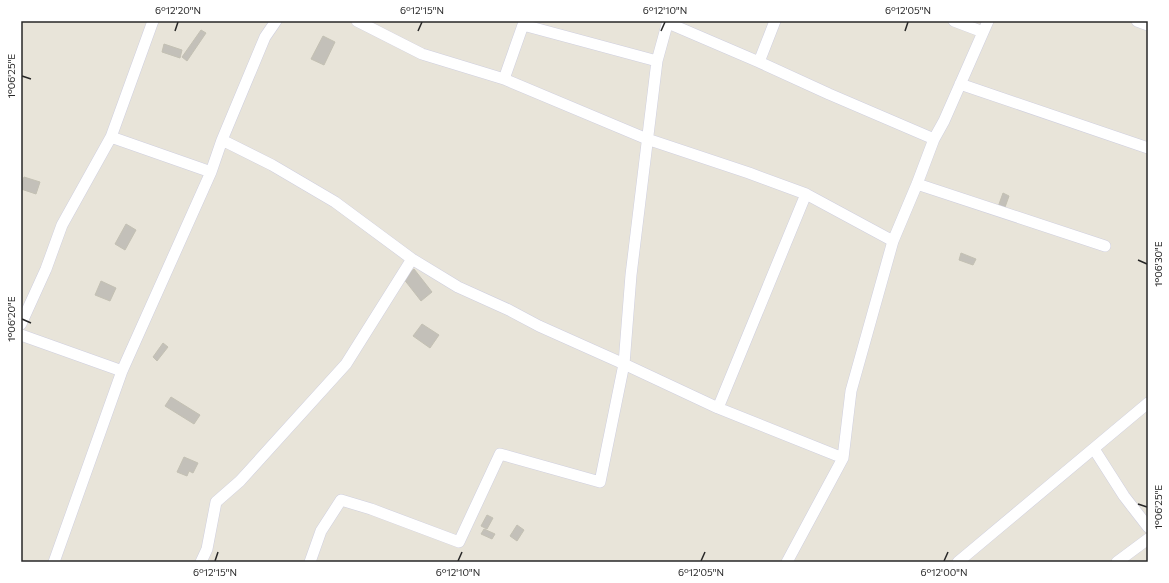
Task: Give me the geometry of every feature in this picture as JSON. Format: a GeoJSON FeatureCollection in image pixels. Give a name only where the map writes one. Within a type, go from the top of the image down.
{"type":"FeatureCollection","features":[{"type":"Feature","properties":{"kind":"street"},"geometry":{"type":"LineString","coordinates":[[21,324],[46,269],[62,225],[111,137],[154,21]]}},
{"type":"Feature","properties":{"kind":"street"},"geometry":{"type":"LineString","coordinates":[[54,562],[122,371],[211,172],[222,140],[265,37],[276,21]]}},
{"type":"Feature","properties":{"kind":"street"},"geometry":{"type":"LineString","coordinates":[[358,21],[422,54],[504,79],[647,139],[749,173],[806,194],[893,241]]}},
{"type":"Feature","properties":{"kind":"street"},"geometry":{"type":"LineString","coordinates":[[759,62],[775,21]]}},
{"type":"Feature","properties":{"kind":"street"},"geometry":{"type":"LineString","coordinates":[[954,21],[983,32]]}},
{"type":"Feature","properties":{"kind":"street"},"geometry":{"type":"LineString","coordinates":[[788,562],[843,458],[851,391],[893,241],[934,139],[944,121],[988,21]]}},
{"type":"Feature","properties":{"kind":"street"},"geometry":{"type":"LineString","coordinates":[[1137,21],[1148,25]]}},
{"type":"Feature","properties":{"kind":"street"},"geometry":{"type":"LineString","coordinates":[[310,562],[321,531],[341,500],[371,509],[459,542],[500,454],[600,482],[624,364],[631,275],[657,61],[668,22],[934,139]]}},
{"type":"Feature","properties":{"kind":"street"},"geometry":{"type":"LineString","coordinates":[[504,79],[523,25],[657,61]]}},
{"type":"Feature","properties":{"kind":"street"},"geometry":{"type":"LineString","coordinates":[[960,84],[1148,148]]}},
{"type":"Feature","properties":{"kind":"street"},"geometry":{"type":"LineString","coordinates":[[111,137],[211,172]]}},
{"type":"Feature","properties":{"kind":"street"},"geometry":{"type":"LineString","coordinates":[[222,140],[272,166],[335,202],[412,259],[458,287],[718,408],[843,458]]}},
{"type":"Feature","properties":{"kind":"street"},"geometry":{"type":"LineString","coordinates":[[917,184],[1105,246]]}},
{"type":"Feature","properties":{"kind":"street"},"geometry":{"type":"LineString","coordinates":[[718,408],[806,194]]}},
{"type":"Feature","properties":{"kind":"street"},"geometry":{"type":"LineString","coordinates":[[201,562],[206,549],[216,502],[240,481],[346,364],[412,259]]}},
{"type":"Feature","properties":{"kind":"street"},"geometry":{"type":"LineString","coordinates":[[21,334],[122,371]]}},
{"type":"Feature","properties":{"kind":"street"},"geometry":{"type":"LineString","coordinates":[[958,562],[1094,449],[1134,413],[1148,403]]}},
{"type":"Feature","properties":{"kind":"street"},"geometry":{"type":"LineString","coordinates":[[1094,449],[1124,496],[1148,527]]}},
{"type":"Feature","properties":{"kind":"street"},"geometry":{"type":"LineString","coordinates":[[1117,562],[1148,539]]}},
{"type":"Feature","properties":{"kind":"building"},"geometry":{"type":"Polygon","coordinates":[[[201,30],[206,33],[187,61],[182,57],[201,30]]]}},
{"type":"Feature","properties":{"kind":"building"},"geometry":{"type":"Polygon","coordinates":[[[323,36],[335,42],[324,65],[311,59],[323,36]]]}},
{"type":"Feature","properties":{"kind":"building"},"geometry":{"type":"Polygon","coordinates":[[[164,44],[182,50],[180,58],[162,52],[164,44]]]}},
{"type":"Feature","properties":{"kind":"building"},"geometry":{"type":"Polygon","coordinates":[[[24,177],[40,182],[36,194],[21,189],[24,177]]]}},
{"type":"Feature","properties":{"kind":"building"},"geometry":{"type":"Polygon","coordinates":[[[1003,193],[1009,196],[1004,210],[998,207],[1003,193]]]}},
{"type":"Feature","properties":{"kind":"building"},"geometry":{"type":"Polygon","coordinates":[[[126,224],[136,230],[125,250],[115,244],[126,224]]]}},
{"type":"Feature","properties":{"kind":"building"},"geometry":{"type":"Polygon","coordinates":[[[961,253],[976,259],[973,265],[959,260],[961,253]]]}},
{"type":"Feature","properties":{"kind":"building"},"geometry":{"type":"Polygon","coordinates":[[[414,269],[432,292],[421,301],[403,278],[414,269]]]}},
{"type":"Feature","properties":{"kind":"building"},"geometry":{"type":"Polygon","coordinates":[[[101,281],[116,288],[110,301],[95,295],[101,281]]]}},
{"type":"Feature","properties":{"kind":"building"},"geometry":{"type":"Polygon","coordinates":[[[422,324],[439,335],[430,348],[413,336],[422,324]]]}},
{"type":"Feature","properties":{"kind":"building"},"geometry":{"type":"Polygon","coordinates":[[[163,343],[168,347],[157,361],[153,357],[163,343]]]}},
{"type":"Feature","properties":{"kind":"building"},"geometry":{"type":"Polygon","coordinates":[[[171,397],[200,415],[194,424],[165,406],[171,397]]]}},
{"type":"Feature","properties":{"kind":"building"},"geometry":{"type":"Polygon","coordinates":[[[184,457],[198,463],[193,473],[189,471],[187,476],[177,472],[184,457]]]}},
{"type":"Feature","properties":{"kind":"building"},"geometry":{"type":"Polygon","coordinates":[[[487,515],[493,518],[487,529],[481,526],[487,515]]]}},
{"type":"Feature","properties":{"kind":"building"},"geometry":{"type":"Polygon","coordinates":[[[517,525],[524,530],[517,541],[510,536],[517,525]]]}},
{"type":"Feature","properties":{"kind":"building"},"geometry":{"type":"Polygon","coordinates":[[[484,529],[495,534],[492,539],[481,534],[484,529]]]}}]}
